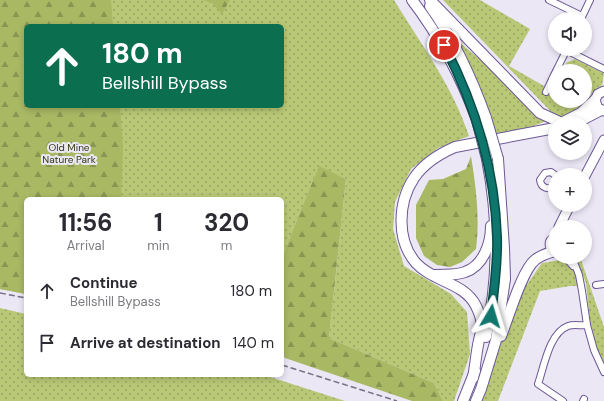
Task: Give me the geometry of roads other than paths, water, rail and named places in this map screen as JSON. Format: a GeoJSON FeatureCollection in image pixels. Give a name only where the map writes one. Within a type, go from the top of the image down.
{"type":"FeatureCollection","features":[{"type":"Feature","properties":{"kind":"highway"},"geometry":{"type":"LineString","coordinates":[[412,0],[444,45],[481,119],[498,159],[505,279],[496,340],[481,389]]}},
{"type":"Feature","properties":{"kind":"highway"},"geometry":{"type":"LineString","coordinates":[[425,0],[438,18],[463,61],[477,92],[492,185],[497,237],[496,279],[491,316],[483,348],[473,378],[463,401]]}},
{"type":"Feature","properties":{"kind":"highway"},"geometry":{"type":"LineString","coordinates":[[430,0],[540,113],[548,117]]}},
{"type":"Feature","properties":{"kind":"highway"},"geometry":{"type":"LineString","coordinates":[[575,116],[581,113],[595,100]]}},
{"type":"Feature","properties":{"kind":"highway"},"geometry":{"type":"LineString","coordinates":[[591,116],[602,111]]}},
{"type":"Feature","properties":{"kind":"highway"},"geometry":{"type":"LineString","coordinates":[[473,378],[482,326],[478,310],[476,305],[466,293],[432,275],[416,264],[403,239],[402,210],[406,194],[415,177],[434,158],[455,147],[548,128]]}},
{"type":"Feature","properties":{"kind":"highway"},"geometry":{"type":"LineString","coordinates":[[432,275],[458,274],[465,272],[473,268],[481,260],[491,235],[492,185]]}},
{"type":"Feature","properties":{"kind":"highway"},"geometry":{"type":"LineString","coordinates":[[476,401],[519,287],[534,261],[542,255],[548,253]]}},
{"type":"Feature","properties":{"kind":"main road"},"geometry":{"type":"LineString","coordinates":[[602,111],[596,106],[595,100],[598,94],[604,90]]}},
{"type":"Feature","properties":{"kind":"main road"},"geometry":{"type":"LineString","coordinates":[[590,168],[603,145]]}},
{"type":"Feature","properties":{"kind":"street"},"geometry":{"type":"LineString","coordinates":[[549,0],[571,12]]}},
{"type":"Feature","properties":{"kind":"street"},"geometry":{"type":"LineString","coordinates":[[585,12],[590,0]]}},
{"type":"Feature","properties":{"kind":"street"},"geometry":{"type":"LineString","coordinates":[[579,56],[604,68]]}},
{"type":"Feature","properties":{"kind":"street"},"geometry":{"type":"LineString","coordinates":[[546,92],[548,88]]}},
{"type":"Feature","properties":{"kind":"street"},"geometry":{"type":"LineString","coordinates":[[548,172],[541,177],[541,182],[542,185],[548,187]]}},
{"type":"Feature","properties":{"kind":"street"},"geometry":{"type":"LineString","coordinates":[[571,264],[579,275],[587,325],[594,350],[604,372]]}},
{"type":"Feature","properties":{"kind":"street"},"geometry":{"type":"LineString","coordinates":[[596,285],[604,284]]}},
{"type":"Feature","properties":{"kind":"street"},"geometry":{"type":"LineString","coordinates":[[563,401],[538,384],[556,334],[570,325],[587,325]]}},
{"type":"Feature","properties":{"kind":"railway"},"geometry":{"type":"LineString","coordinates":[[0,293],[24,298]]}},
{"type":"Feature","properties":{"kind":"railway"},"geometry":{"type":"LineString","coordinates":[[284,366],[397,401]]}},
{"type":"Feature","properties":{"kind":"park label","name":"Old Mine Nature Park"},"geometry":{"type":"Point","coordinates":[69,152]}}]}
